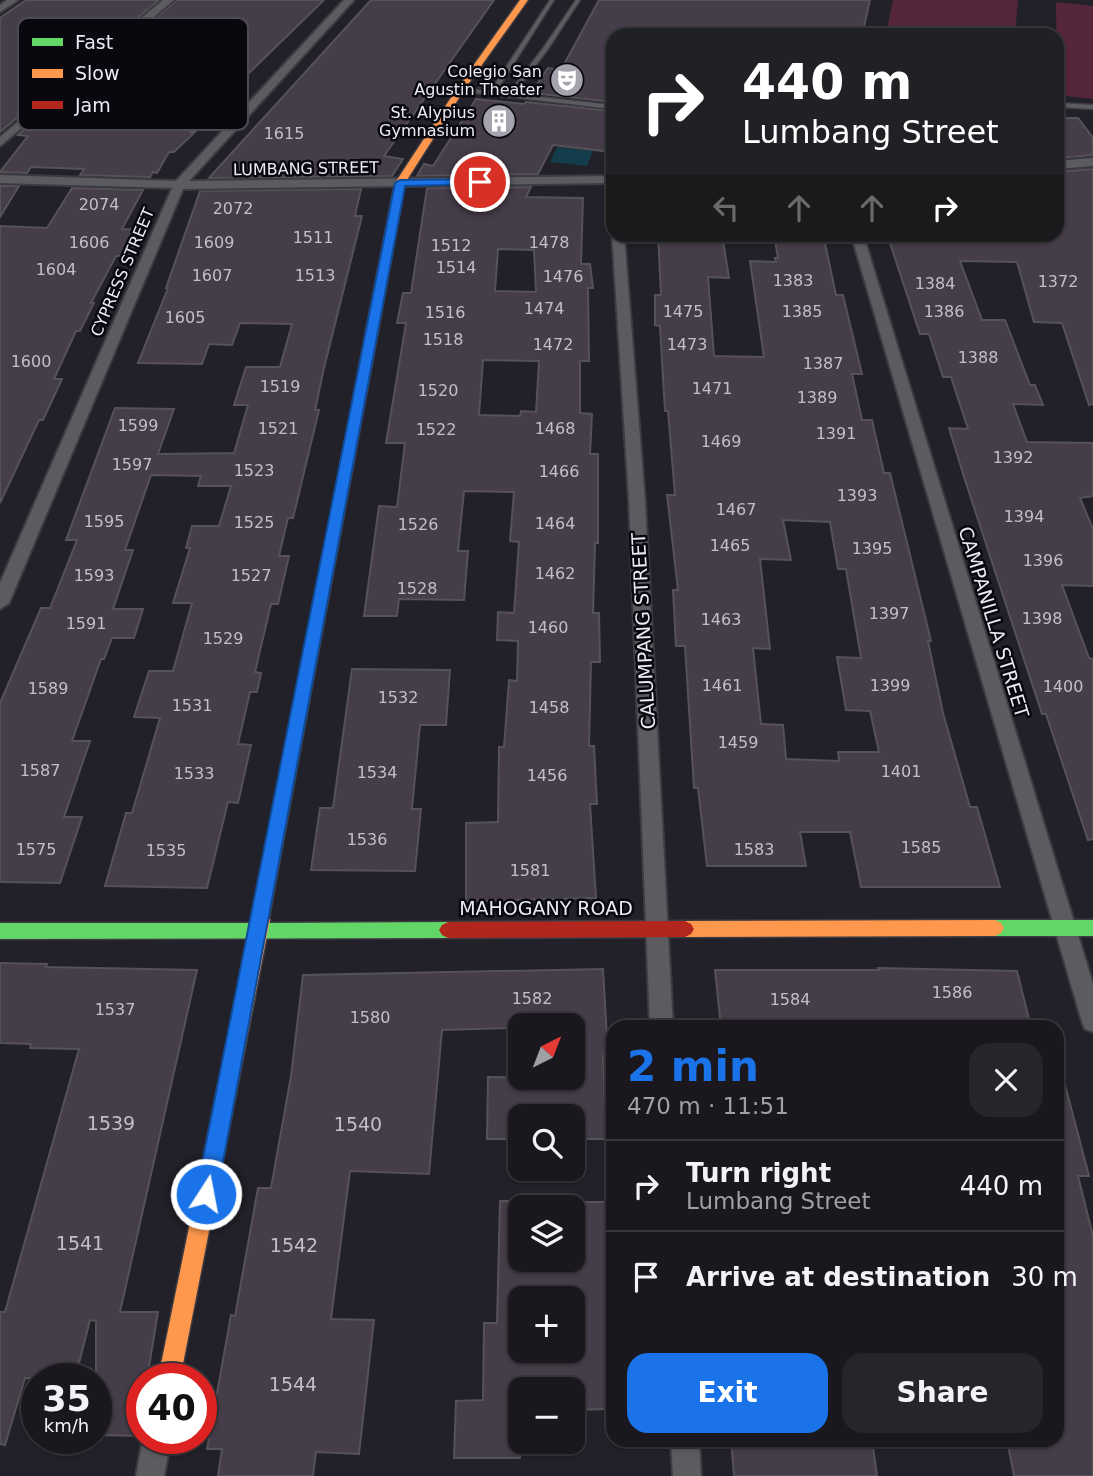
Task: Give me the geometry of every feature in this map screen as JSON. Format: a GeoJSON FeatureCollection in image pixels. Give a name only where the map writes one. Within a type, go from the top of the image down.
{"type":"FeatureCollection","features":[{"type":"Feature","properties":{"kind":"street"},"geometry":{"type":"LineString","coordinates":[[0,9],[13,0]]}},
{"type":"Feature","properties":{"kind":"street"},"geometry":{"type":"LineString","coordinates":[[148,18],[169,0]]}},
{"type":"Feature","properties":{"kind":"street","name":"CYPRESS STREET"},"geometry":{"type":"LineString","coordinates":[[248,110],[349,0]]}},
{"type":"Feature","properties":{"kind":"street"},"geometry":{"type":"LineString","coordinates":[[172,1363],[259,930],[400,183],[461,87],[524,0]]}},
{"type":"Feature","properties":{"kind":"street"},"geometry":{"type":"LineString","coordinates":[[0,143],[18,128]]}},
{"type":"Feature","properties":{"kind":"street","name":"CYPRESS STREET"},"geometry":{"type":"LineString","coordinates":[[0,603],[179,185],[230,130]]}},
{"type":"Feature","properties":{"kind":"street"},"geometry":{"type":"LineString","coordinates":[[1064,164],[1093,162]]}},
{"type":"Feature","properties":{"kind":"street","name":"LUMBANG STREET"},"geometry":{"type":"LineString","coordinates":[[0,179],[179,185],[606,180]]}},
{"type":"Feature","properties":{"kind":"street","name":"CALUMPANG STREET"},"geometry":{"type":"LineString","coordinates":[[619,242],[637,501],[662,1020]]}},
{"type":"Feature","properties":{"kind":"street","name":"CAMPANILLA STREET"},"geometry":{"type":"LineString","coordinates":[[859,242],[1093,1021]]}},
{"type":"Feature","properties":{"kind":"street","name":"MAHOGANY ROAD"},"geometry":{"type":"LineString","coordinates":[[0,930],[1093,928]]}},
{"type":"Feature","properties":{"kind":"street"},"geometry":{"type":"LineString","coordinates":[[685,1447],[687,1476]]}},
{"type":"Feature","properties":{"kind":"street"},"geometry":{"type":"LineString","coordinates":[[150,1476],[154,1454]]}},
{"type":"Feature","properties":{"kind":"lane"},"geometry":{"type":"LineString","coordinates":[[461,87],[497,86],[552,0]]}},
{"type":"Feature","properties":{"kind":"lane"},"geometry":{"type":"LineString","coordinates":[[510,95],[578,0]]}},
{"type":"Feature","properties":{"kind":"lane"},"geometry":{"type":"LineString","coordinates":[[461,87],[606,106]]}},
{"type":"Feature","properties":{"kind":"lane"},"geometry":{"type":"LineString","coordinates":[[1064,105],[1093,107]]}},
{"type":"Feature","properties":{"kind":"shaded area"},"geometry":{"type":"Polygon","coordinates":[[[893,0],[1018,0],[1016,28],[887,28],[893,0]]]}},
{"type":"Feature","properties":{"kind":"shaded area"},"geometry":{"type":"Polygon","coordinates":[[[1056,2],[1093,6],[1093,99],[1064,96],[1064,28],[1056,28],[1056,2]]]}},
{"type":"Feature","properties":{"kind":"water"},"geometry":{"type":"Polygon","coordinates":[[[557,147],[593,151],[587,166],[550,162],[557,147]]]}},
{"type":"Feature","properties":{"kind":"building"},"geometry":{"type":"Polygon","coordinates":[[[26,0],[159,0],[137,18],[18,18],[18,117],[0,132],[0,18],[26,0]]]}},
{"type":"Feature","properties":{"kind":"building"},"geometry":{"type":"Polygon","coordinates":[[[177,0],[324,0],[248,74],[248,18],[156,18],[177,0]]]}},
{"type":"Feature","properties":{"kind":"building"},"geometry":{"type":"Polygon","coordinates":[[[371,0],[494,0],[384,156],[403,159],[392,176],[209,178],[371,0]]]}},
{"type":"Feature","properties":{"kind":"building"},"geometry":{"type":"Polygon","coordinates":[[[599,0],[870,0],[864,28],[606,28],[606,101],[531,93],[548,68],[561,70],[599,0]]]}},
{"type":"Feature","properties":{"kind":"building"},"geometry":{"type":"Polygon","coordinates":[[[476,99],[606,110],[606,151],[553,145],[538,174],[417,176],[424,164],[433,166],[476,99]]]}},
{"type":"Feature","properties":{"kind":"building"},"geometry":{"type":"Polygon","coordinates":[[[1064,118],[1078,118],[1093,138],[1093,155],[1064,157],[1064,118]]]}},
{"type":"Feature","properties":{"kind":"building"},"geometry":{"type":"Polygon","coordinates":[[[24,130],[195,132],[174,152],[169,152],[157,173],[153,172],[150,177],[80,175],[84,169],[31,167],[27,173],[0,172],[28,136],[18,135],[24,130]]]}},
{"type":"Feature","properties":{"kind":"building"},"geometry":{"type":"Polygon","coordinates":[[[1093,169],[1093,404],[1089,405],[1062,323],[1034,322],[1017,262],[960,261],[982,320],[1005,320],[1030,385],[1035,385],[1043,405],[1013,404],[1027,442],[1093,443],[1093,496],[1080,498],[1093,529],[1093,586],[1062,585],[1089,658],[1093,659],[1093,839],[1088,840],[1046,714],[1042,714],[949,428],[968,429],[951,377],[943,377],[929,334],[920,334],[890,242],[1064,242],[1064,171],[1093,169]]]}},
{"type":"Feature","properties":{"kind":"building"},"geometry":{"type":"Polygon","coordinates":[[[0,186],[19,186],[0,217],[0,186]]]}},
{"type":"Feature","properties":{"kind":"building"},"geometry":{"type":"Polygon","coordinates":[[[531,187],[526,197],[583,198],[581,264],[590,264],[593,288],[588,288],[589,361],[580,361],[580,413],[592,414],[590,454],[598,454],[598,543],[595,543],[593,613],[599,613],[600,662],[591,662],[589,746],[594,746],[597,804],[590,804],[596,898],[466,901],[466,823],[498,822],[499,747],[504,747],[509,680],[517,681],[518,641],[497,640],[498,612],[514,613],[519,542],[510,541],[514,492],[464,491],[458,551],[468,551],[464,600],[399,599],[397,616],[364,616],[379,506],[397,507],[405,443],[386,443],[406,323],[397,323],[403,293],[411,293],[427,188],[531,187]],[[498,249],[495,291],[536,292],[534,250],[498,249]],[[483,360],[479,415],[520,416],[521,411],[536,412],[539,361],[483,360]]]}},
{"type":"Feature","properties":{"kind":"building"},"geometry":{"type":"Polygon","coordinates":[[[72,188],[143,190],[122,229],[143,230],[129,256],[116,256],[91,303],[94,303],[80,331],[76,331],[54,379],[62,379],[43,420],[39,420],[0,503],[0,226],[47,228],[72,188]]]}},
{"type":"Feature","properties":{"kind":"building"},"geometry":{"type":"Polygon","coordinates":[[[361,189],[355,216],[362,216],[324,368],[315,410],[319,410],[293,518],[288,518],[279,556],[289,556],[278,604],[271,604],[255,672],[261,673],[257,692],[250,692],[238,744],[251,745],[238,803],[228,802],[207,888],[105,886],[126,813],[132,813],[160,718],[134,717],[149,671],[173,671],[192,603],[173,603],[190,548],[186,548],[192,526],[219,526],[231,486],[198,486],[201,476],[151,475],[125,550],[133,550],[113,609],[143,609],[134,638],[112,638],[104,659],[101,659],[72,741],[90,741],[64,817],[82,817],[60,883],[0,882],[0,703],[41,608],[50,608],[77,540],[66,540],[115,408],[174,409],[158,454],[234,453],[248,405],[234,405],[246,367],[280,367],[292,324],[240,323],[232,345],[209,344],[202,364],[138,363],[168,288],[200,191],[361,189]]]}},
{"type":"Feature","properties":{"kind":"building"},"geometry":{"type":"Polygon","coordinates":[[[658,242],[723,242],[729,278],[708,277],[714,356],[764,357],[750,261],[776,262],[775,258],[778,258],[775,242],[825,242],[836,295],[843,295],[862,374],[852,374],[862,420],[872,420],[884,473],[890,473],[931,641],[928,641],[943,713],[970,807],[977,807],[1000,887],[861,887],[850,832],[800,832],[806,866],[707,866],[698,788],[694,788],[685,646],[676,646],[673,590],[678,590],[667,495],[675,495],[668,411],[665,411],[660,326],[655,325],[655,295],[661,295],[658,242]],[[783,520],[791,560],[760,559],[770,649],[753,648],[761,724],[783,725],[786,759],[839,761],[838,752],[879,752],[870,711],[846,710],[837,657],[861,658],[846,569],[838,569],[830,522],[783,520]]]}},
{"type":"Feature","properties":{"kind":"building"},"geometry":{"type":"Polygon","coordinates":[[[352,669],[450,670],[446,725],[420,725],[412,809],[421,809],[415,871],[311,870],[320,808],[333,808],[352,669]]]}},
{"type":"Feature","properties":{"kind":"building"},"geometry":{"type":"Polygon","coordinates":[[[0,963],[47,964],[46,967],[197,970],[120,1312],[158,1312],[150,1363],[126,1363],[126,1436],[112,1435],[112,1363],[96,1363],[96,1321],[90,1320],[79,1363],[21,1363],[21,1391],[5,1445],[0,1444],[0,1312],[5,1312],[79,1049],[30,1048],[31,1044],[0,1043],[0,963]]]}},
{"type":"Feature","properties":{"kind":"building"},"geometry":{"type":"Polygon","coordinates":[[[878,968],[1017,971],[1029,1020],[720,1020],[715,970],[879,970],[878,968]]]}},
{"type":"Feature","properties":{"kind":"building"},"geometry":{"type":"Polygon","coordinates":[[[603,969],[606,1139],[585,1139],[585,1104],[508,1104],[508,1139],[487,1139],[488,1077],[508,1077],[508,1090],[585,1090],[585,1013],[508,1013],[508,1028],[442,1030],[429,1174],[350,1171],[331,1319],[374,1320],[359,1454],[316,1452],[313,1476],[218,1476],[222,1449],[217,1449],[217,1393],[231,1315],[235,1316],[258,1188],[271,1188],[291,1076],[303,975],[603,969]]]}},
{"type":"Feature","properties":{"kind":"building"},"geometry":{"type":"Polygon","coordinates":[[[1064,1081],[1089,1176],[1078,1176],[1093,1236],[1093,1476],[1014,1476],[1008,1447],[1064,1447],[1064,1081]]]}},
{"type":"Feature","properties":{"kind":"building"},"geometry":{"type":"Polygon","coordinates":[[[500,1201],[508,1201],[508,1272],[585,1272],[585,1202],[606,1202],[606,1409],[585,1410],[585,1377],[508,1377],[508,1454],[520,1454],[520,1458],[454,1458],[456,1401],[483,1400],[484,1323],[497,1323],[500,1201]]]}},
{"type":"Feature","properties":{"kind":"building"},"geometry":{"type":"Polygon","coordinates":[[[732,1447],[873,1447],[877,1476],[734,1476],[732,1447]]]}},
{"type":"Feature","properties":{"kind":"traffic: fast"},"geometry":{"type":"LineString","coordinates":[[261,920],[372,331]]}},
{"type":"Feature","properties":{"kind":"traffic: fast"},"geometry":{"type":"LineString","coordinates":[[995,928],[1093,928]]}},
{"type":"Feature","properties":{"kind":"traffic: fast"},"geometry":{"type":"LineString","coordinates":[[0,931],[448,930]]}},
{"type":"Feature","properties":{"kind":"traffic: slow"},"geometry":{"type":"LineString","coordinates":[[372,331],[400,183],[460,90],[524,0]]}},
{"type":"Feature","properties":{"kind":"traffic: slow"},"geometry":{"type":"LineString","coordinates":[[172,1363],[261,920]]}},
{"type":"Feature","properties":{"kind":"traffic: slow"},"geometry":{"type":"LineString","coordinates":[[685,929],[995,928]]}},
{"type":"Feature","properties":{"kind":"traffic: jam"},"geometry":{"type":"LineString","coordinates":[[448,930],[685,929]]}},
{"type":"Feature","properties":{"kind":"place","name":"Colegio San Agustin Theater"},"geometry":{"type":"Point","coordinates":[567,80]}},
{"type":"Feature","properties":{"kind":"place","name":"St. Alypius Gymnasium"},"geometry":{"type":"Point","coordinates":[499,121]}},
{"type":"Feature","properties":{"kind":"route"},"geometry":{"type":"LineString","coordinates":[[206,1194],[259,930],[400,183],[480,182]]}}]}
